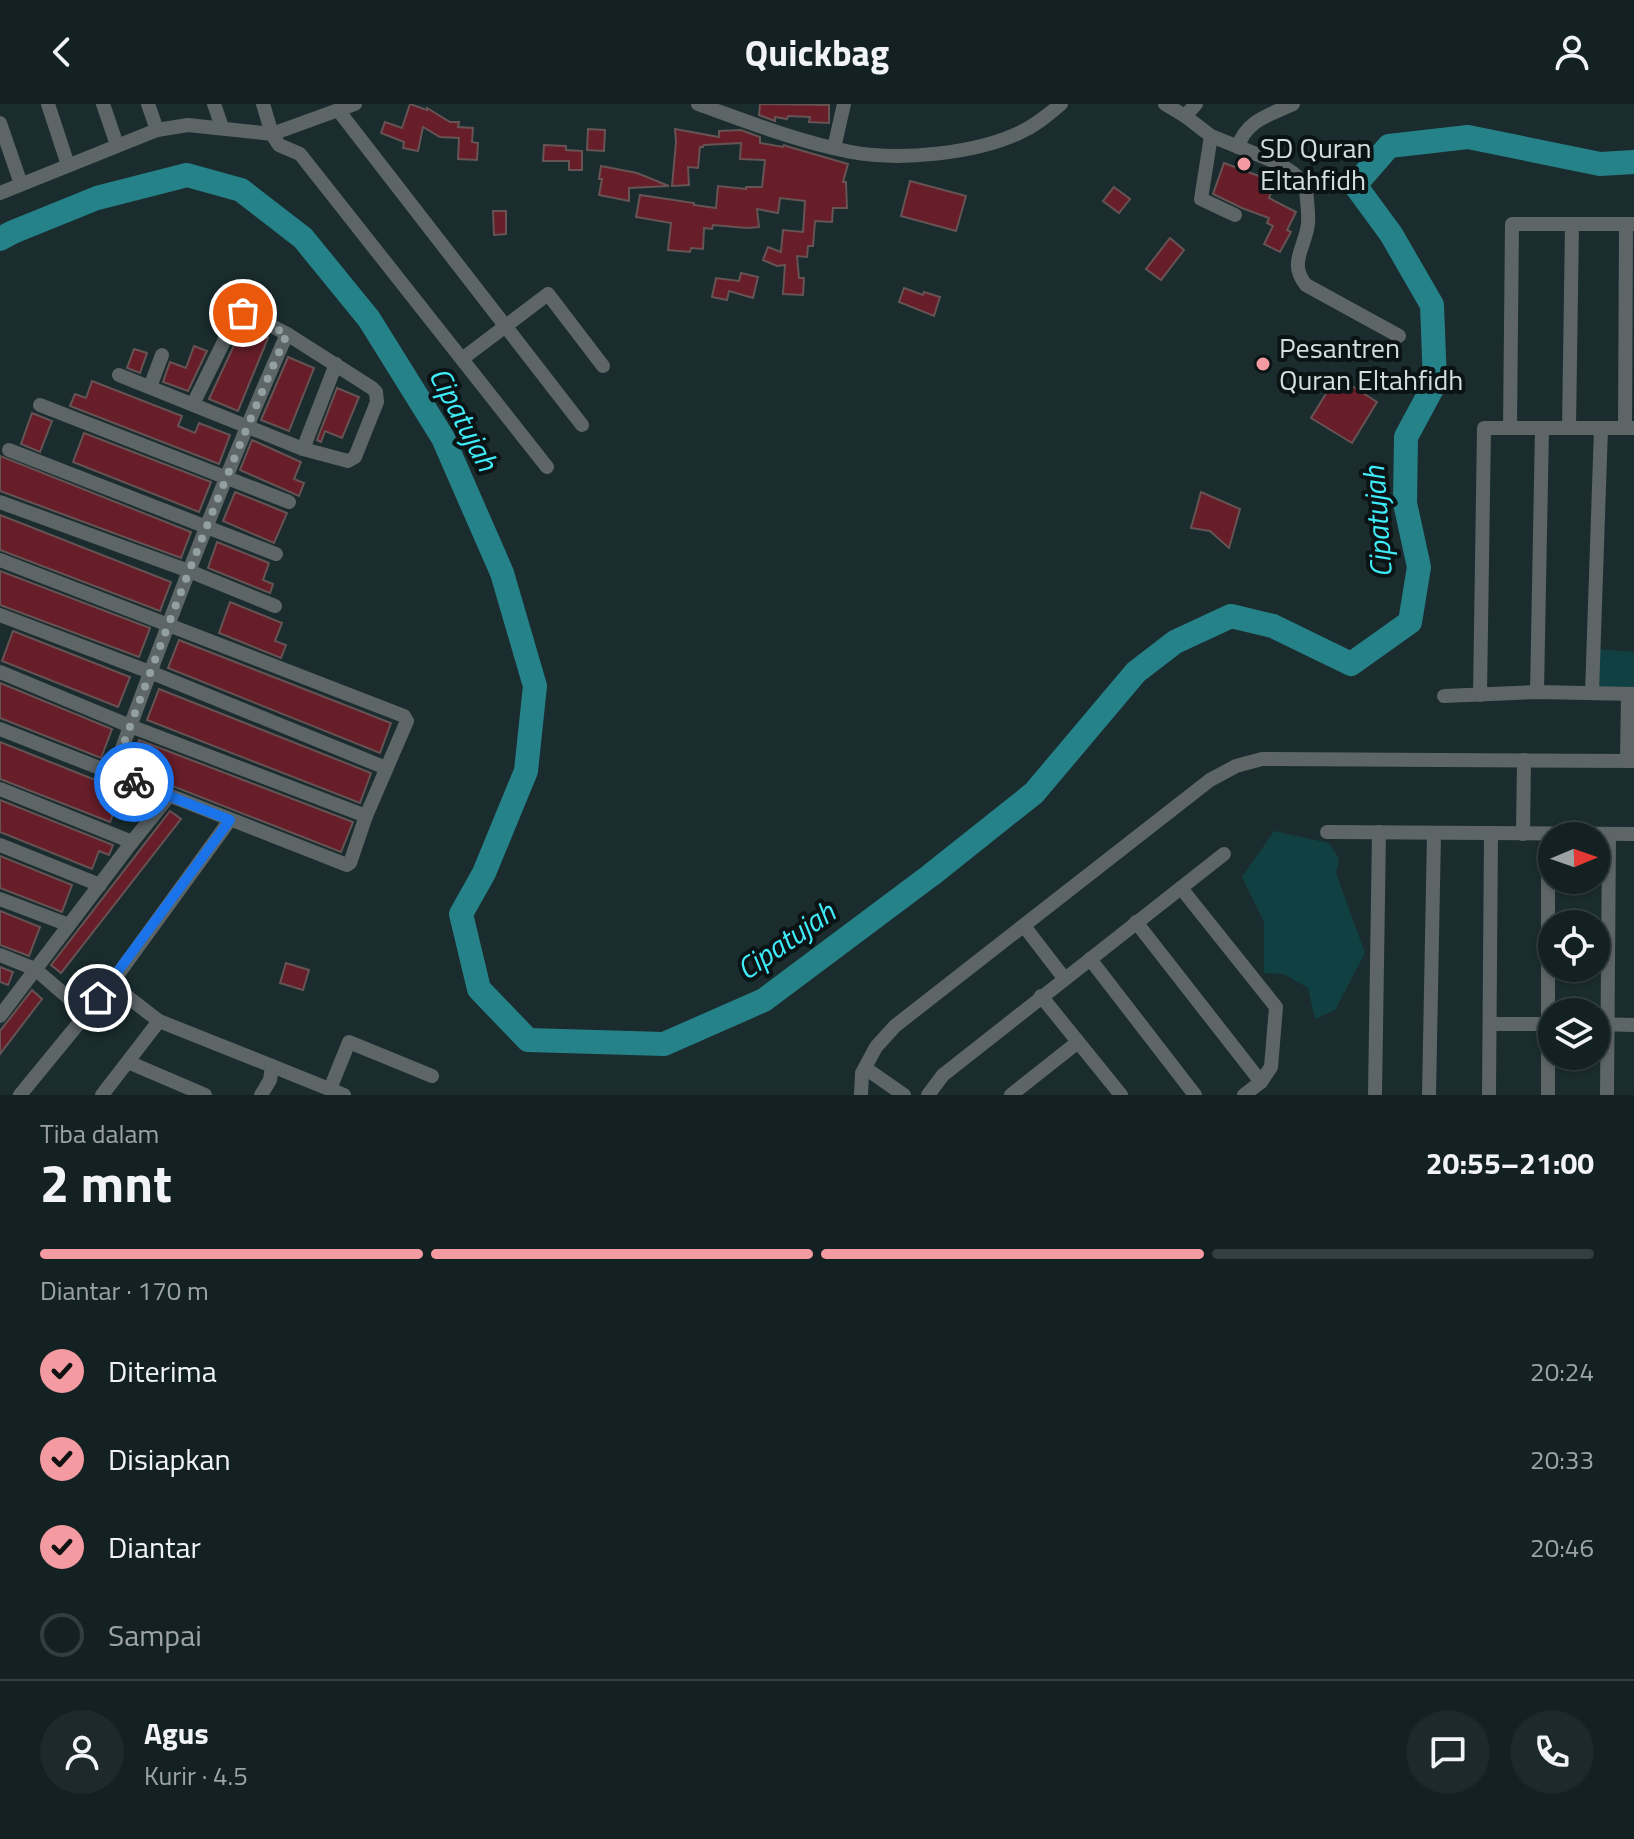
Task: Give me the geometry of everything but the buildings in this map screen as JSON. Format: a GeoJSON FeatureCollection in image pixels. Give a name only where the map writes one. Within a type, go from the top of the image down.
{"type":"FeatureCollection","features":[{"type":"Feature","properties":{"kind":"street"},"geometry":{"type":"LineString","coordinates":[[48,104],[68,165]]}},
{"type":"Feature","properties":{"kind":"street"},"geometry":{"type":"LineString","coordinates":[[103,104],[117,145]]}},
{"type":"Feature","properties":{"kind":"street"},"geometry":{"type":"LineString","coordinates":[[148,104],[157,130]]}},
{"type":"Feature","properties":{"kind":"street"},"geometry":{"type":"LineString","coordinates":[[214,104],[222,127]]}},
{"type":"Feature","properties":{"kind":"street"},"geometry":{"type":"LineString","coordinates":[[263,104],[272,134],[279,145],[300,154],[547,467]]}},
{"type":"Feature","properties":{"kind":"street"},"geometry":{"type":"LineString","coordinates":[[0,193],[157,130],[188,125],[272,134],[355,104]]}},
{"type":"Feature","properties":{"kind":"street"},"geometry":{"type":"LineString","coordinates":[[698,104],[834,148],[894,155],[938,153],[1001,141],[1036,124],[1061,104]]}},
{"type":"Feature","properties":{"kind":"street"},"geometry":{"type":"LineString","coordinates":[[834,148],[844,104]]}},
{"type":"Feature","properties":{"kind":"street"},"geometry":{"type":"LineString","coordinates":[[1165,104],[1211,136],[1276,162],[1306,184],[1308,223],[1297,263],[1299,276],[1306,285],[1399,336]]}},
{"type":"Feature","properties":{"kind":"street"},"geometry":{"type":"LineString","coordinates":[[1185,116],[1196,104]]}},
{"type":"Feature","properties":{"kind":"street"},"geometry":{"type":"LineString","coordinates":[[1238,147],[1243,132],[1250,125],[1293,104]]}},
{"type":"Feature","properties":{"kind":"street"},"geometry":{"type":"LineString","coordinates":[[338,110],[582,425]]}},
{"type":"Feature","properties":{"kind":"street"},"geometry":{"type":"LineString","coordinates":[[0,123],[21,184]]}},
{"type":"Feature","properties":{"kind":"street"},"geometry":{"type":"LineString","coordinates":[[1211,136],[1201,199],[1235,215]]}},
{"type":"Feature","properties":{"kind":"street"},"geometry":{"type":"LineString","coordinates":[[1480,695],[1484,428],[1510,428],[1542,428],[1569,428],[1601,428],[1629,428],[1630,224],[1512,224],[1510,428]]}},
{"type":"Feature","properties":{"kind":"street"},"geometry":{"type":"LineString","coordinates":[[1569,428],[1572,224]]}},
{"type":"Feature","properties":{"kind":"street"},"geometry":{"type":"LineString","coordinates":[[462,359],[548,294],[603,366]]}},
{"type":"Feature","properties":{"kind":"street"},"geometry":{"type":"LineString","coordinates":[[119,375],[303,449],[348,461],[358,454],[377,397],[372,388],[336,364],[247,313],[236,317],[193,404]]}},
{"type":"Feature","properties":{"kind":"street"},"geometry":{"type":"LineString","coordinates":[[113,773],[246,425],[287,334]]}},
{"type":"Feature","properties":{"kind":"street"},"geometry":{"type":"LineString","coordinates":[[150,387],[162,355]]}},
{"type":"Feature","properties":{"kind":"street"},"geometry":{"type":"LineString","coordinates":[[303,449],[336,364]]}},
{"type":"Feature","properties":{"kind":"street"},"geometry":{"type":"LineString","coordinates":[[40,405],[289,502]]}},
{"type":"Feature","properties":{"kind":"street"},"geometry":{"type":"LineString","coordinates":[[1537,692],[1542,428]]}},
{"type":"Feature","properties":{"kind":"street"},"geometry":{"type":"LineString","coordinates":[[1592,693],[1601,428]]}},
{"type":"Feature","properties":{"kind":"street"},"geometry":{"type":"LineString","coordinates":[[9,450],[276,554]]}},
{"type":"Feature","properties":{"kind":"street"},"geometry":{"type":"LineString","coordinates":[[0,502],[275,606]]}},
{"type":"Feature","properties":{"kind":"street"},"geometry":{"type":"LineString","coordinates":[[0,560],[406,717],[407,721],[347,865],[0,729]]}},
{"type":"Feature","properties":{"kind":"street"},"geometry":{"type":"LineString","coordinates":[[0,615],[386,768]]}},
{"type":"Feature","properties":{"kind":"street"},"geometry":{"type":"LineString","coordinates":[[0,672],[130,726],[366,816]]}},
{"type":"Feature","properties":{"kind":"street"},"geometry":{"type":"LineString","coordinates":[[861,1095],[862,1073],[876,1047],[895,1026],[1210,780],[1236,766],[1262,759],[1631,761],[1631,694],[1537,692],[1444,696]]}},
{"type":"Feature","properties":{"kind":"street"},"geometry":{"type":"LineString","coordinates":[[1523,834],[1524,760]]}},
{"type":"Feature","properties":{"kind":"street"},"geometry":{"type":"LineString","coordinates":[[0,789],[132,842]]}},
{"type":"Feature","properties":{"kind":"street"},"geometry":{"type":"LineString","coordinates":[[1,1013],[169,796]]}},
{"type":"Feature","properties":{"kind":"street"},"geometry":{"type":"LineString","coordinates":[[20,1095],[111,984],[230,820]]}},
{"type":"Feature","properties":{"kind":"street"},"geometry":{"type":"LineString","coordinates":[[1327,832],[1538,834]]}},
{"type":"Feature","properties":{"kind":"street"},"geometry":{"type":"LineString","coordinates":[[1375,1095],[1379,832]]}},
{"type":"Feature","properties":{"kind":"street"},"geometry":{"type":"LineString","coordinates":[[1429,1095],[1434,833]]}},
{"type":"Feature","properties":{"kind":"street"},"geometry":{"type":"LineString","coordinates":[[1489,1095],[1491,833]]}},
{"type":"Feature","properties":{"kind":"street"},"geometry":{"type":"LineString","coordinates":[[1610,834],[1634,834]]}},
{"type":"Feature","properties":{"kind":"street"},"geometry":{"type":"LineString","coordinates":[[0,845],[100,885]]}},
{"type":"Feature","properties":{"kind":"street"},"geometry":{"type":"LineString","coordinates":[[928,1095],[943,1075],[1224,854]]}},
{"type":"Feature","properties":{"kind":"street"},"geometry":{"type":"LineString","coordinates":[[1181,888],[1276,1007],[1271,1067],[1261,1082],[1244,1095]]}},
{"type":"Feature","properties":{"kind":"street"},"geometry":{"type":"LineString","coordinates":[[1549,894],[1550,998]]}},
{"type":"Feature","properties":{"kind":"street"},"geometry":{"type":"LineString","coordinates":[[1603,998],[1607,894]]}},
{"type":"Feature","properties":{"kind":"street"},"geometry":{"type":"LineString","coordinates":[[0,899],[69,925]]}},
{"type":"Feature","properties":{"kind":"street"},"geometry":{"type":"LineString","coordinates":[[1136,922],[1261,1082]]}},
{"type":"Feature","properties":{"kind":"street"},"geometry":{"type":"LineString","coordinates":[[1024,926],[1064,978]]}},
{"type":"Feature","properties":{"kind":"street"},"geometry":{"type":"LineString","coordinates":[[0,955],[35,969],[86,1013]]}},
{"type":"Feature","properties":{"kind":"street"},"geometry":{"type":"LineString","coordinates":[[1090,959],[1195,1095]]}},
{"type":"Feature","properties":{"kind":"street"},"geometry":{"type":"LineString","coordinates":[[111,984],[159,1021],[337,1092],[349,1042],[432,1076]]}},
{"type":"Feature","properties":{"kind":"street"},"geometry":{"type":"LineString","coordinates":[[1041,996],[1115,1093]]}},
{"type":"Feature","properties":{"kind":"street"},"geometry":{"type":"LineString","coordinates":[[102,1095],[159,1021]]}},
{"type":"Feature","properties":{"kind":"street"},"geometry":{"type":"LineString","coordinates":[[1490,1024],[1538,1024]]}},
{"type":"Feature","properties":{"kind":"street"},"geometry":{"type":"LineString","coordinates":[[1610,1024],[1634,1025]]}},
{"type":"Feature","properties":{"kind":"street"},"geometry":{"type":"LineString","coordinates":[[1011,1095],[1078,1042]]}},
{"type":"Feature","properties":{"kind":"street"},"geometry":{"type":"LineString","coordinates":[[128,1062],[205,1095]]}},
{"type":"Feature","properties":{"kind":"street"},"geometry":{"type":"LineString","coordinates":[[261,1095],[270,1080],[272,1066]]}},
{"type":"Feature","properties":{"kind":"street"},"geometry":{"type":"LineString","coordinates":[[865,1068],[904,1095]]}},
{"type":"Feature","properties":{"kind":"street"},"geometry":{"type":"LineString","coordinates":[[1548,1095],[1549,1070]]}},
{"type":"Feature","properties":{"kind":"street"},"geometry":{"type":"LineString","coordinates":[[1605,1070],[1607,1095]]}},
{"type":"Feature","properties":{"kind":"shaded area"},"geometry":{"type":"Polygon","coordinates":[[[1597,649],[1634,652],[1634,690],[1595,689],[1597,649]]]}},
{"type":"Feature","properties":{"kind":"shaded area"},"geometry":{"type":"Polygon","coordinates":[[[1274,831],[1329,843],[1339,859],[1336,873],[1365,953],[1335,1010],[1315,1019],[1308,988],[1284,974],[1264,973],[1264,922],[1242,877],[1274,831]]]}},
{"type":"Feature","properties":{"kind":"waterway","name":"Cipatujah"},"geometry":{"type":"LineString","coordinates":[[0,239],[97,198],[187,175],[241,190],[303,238],[369,319],[443,438],[502,573],[535,686],[526,771],[484,873],[461,914],[479,989],[528,1040],[664,1044],[764,1000],[931,875],[1034,793],[1136,672],[1175,642],[1231,616],[1273,626],[1351,664],[1410,622],[1419,567],[1405,503],[1406,437],[1435,383],[1432,305],[1391,234],[1355,185],[1389,146],[1468,137],[1600,164],[1634,162]]}},
{"type":"Feature","properties":{"kind":"way so far"},"geometry":{"type":"LineString","coordinates":[[134,782],[113,773],[246,425],[287,334],[243,313]]}},
{"type":"Feature","properties":{"kind":"place","name":"SD Quran Eltahfidh"},"geometry":{"type":"Point","coordinates":[1244,164]}},
{"type":"Feature","properties":{"kind":"place","name":"Pesantren Quran Eltahfidh"},"geometry":{"type":"Point","coordinates":[1263,364]}},
{"type":"Feature","properties":{"kind":"route"},"geometry":{"type":"LineString","coordinates":[[98,998],[230,820],[134,782]]}}]}
